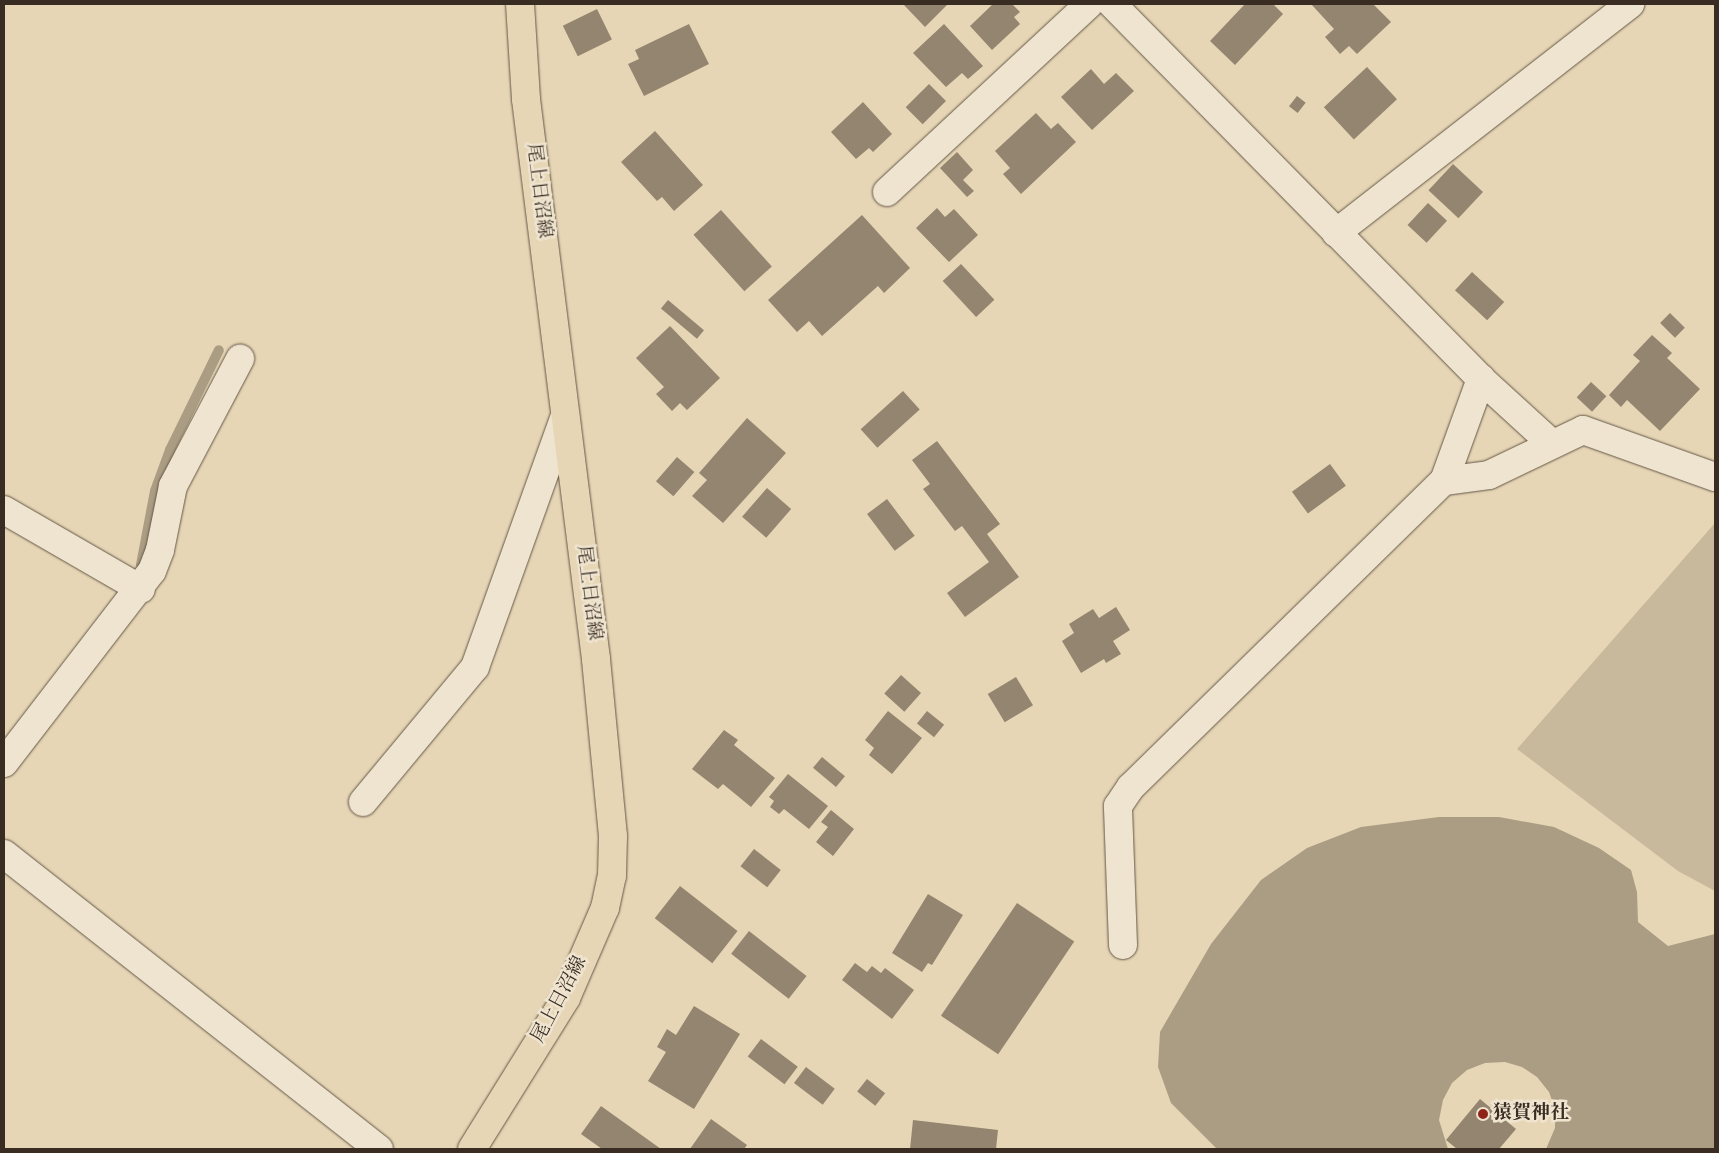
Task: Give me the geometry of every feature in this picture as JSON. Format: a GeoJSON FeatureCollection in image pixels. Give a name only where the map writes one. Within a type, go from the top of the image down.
{"type":"FeatureCollection","features":[{"type":"Feature","properties":{"kind":"main road","name":"尾上日沼線"},"geometry":{"type":"LineString","coordinates":[[472,1149],[566,998],[605,908],[612,876],[612,836],[596,659],[526,99],[520,4]]}},
{"type":"Feature","properties":{"kind":"street"},"geometry":{"type":"LineString","coordinates":[[887,192],[1089,4]]}},
{"type":"Feature","properties":{"kind":"street"},"geometry":{"type":"LineString","coordinates":[[1112,4],[1481,379],[1551,443]]}},
{"type":"Feature","properties":{"kind":"street"},"geometry":{"type":"LineString","coordinates":[[1336,233],[1630,4]]}},
{"type":"Feature","properties":{"kind":"street"},"geometry":{"type":"LineString","coordinates":[[4,763],[141,589],[160,550],[173,486],[240,359]]}},
{"type":"Feature","properties":{"kind":"street"},"geometry":{"type":"LineString","coordinates":[[1124,945],[1118,806],[1131,787],[1444,481],[1481,379]]}},
{"type":"Feature","properties":{"kind":"street"},"geometry":{"type":"LineString","coordinates":[[363,802],[474,668],[565,416]]}},
{"type":"Feature","properties":{"kind":"street"},"geometry":{"type":"LineString","coordinates":[[1444,481],[1488,475],[1551,443],[1583,430],[1715,477]]}},
{"type":"Feature","properties":{"kind":"street"},"geometry":{"type":"LineString","coordinates":[[8,521],[141,589]]}},
{"type":"Feature","properties":{"kind":"street"},"geometry":{"type":"LineString","coordinates":[[4,854],[380,1149]]}},
{"type":"Feature","properties":{"kind":"shaded area"},"geometry":{"type":"Polygon","coordinates":[[[1715,523],[1715,891],[1678,871],[1517,749],[1715,523]]]}},
{"type":"Feature","properties":{"kind":"shaded area"},"geometry":{"type":"Polygon","coordinates":[[[1439,817],[1499,817],[1554,827],[1599,848],[1631,870],[1637,892],[1638,922],[1668,946],[1715,934],[1715,1149],[1546,1149],[1555,1128],[1555,1109],[1549,1092],[1537,1077],[1522,1067],[1505,1062],[1485,1063],[1467,1070],[1452,1083],[1443,1100],[1439,1120],[1448,1149],[1217,1149],[1171,1103],[1158,1067],[1160,1032],[1211,944],[1261,880],[1307,848],[1361,827],[1439,817]]]}},
{"type":"Feature","properties":{"kind":"building"},"geometry":{"type":"Polygon","coordinates":[[[903,4],[948,4],[925,27],[903,4]]]}},
{"type":"Feature","properties":{"kind":"building"},"geometry":{"type":"Polygon","coordinates":[[[993,4],[1012,4],[1020,12],[1014,17],[1020,24],[992,50],[970,26],[993,4]]]}},
{"type":"Feature","properties":{"kind":"building"},"geometry":{"type":"Polygon","coordinates":[[[1245,4],[1273,4],[1283,14],[1235,65],[1210,41],[1245,4]]]}},
{"type":"Feature","properties":{"kind":"building"},"geometry":{"type":"Polygon","coordinates":[[[1311,4],[1373,4],[1391,22],[1357,54],[1349,46],[1340,54],[1325,37],[1334,29],[1311,4]]]}},
{"type":"Feature","properties":{"kind":"building"},"geometry":{"type":"Polygon","coordinates":[[[597,9],[612,40],[578,56],[563,26],[597,9]]]}},
{"type":"Feature","properties":{"kind":"building"},"geometry":{"type":"Polygon","coordinates":[[[689,24],[709,64],[644,96],[628,64],[639,59],[635,50],[689,24]]]}},
{"type":"Feature","properties":{"kind":"building"},"geometry":{"type":"Polygon","coordinates":[[[944,24],[983,66],[968,79],[962,73],[946,87],[913,53],[944,24]]]}},
{"type":"Feature","properties":{"kind":"building"},"geometry":{"type":"Polygon","coordinates":[[[1367,67],[1397,99],[1354,139],[1324,107],[1367,67]]]}},
{"type":"Feature","properties":{"kind":"building"},"geometry":{"type":"Polygon","coordinates":[[[1091,69],[1104,84],[1116,73],[1134,91],[1092,130],[1061,97],[1091,69]]]}},
{"type":"Feature","properties":{"kind":"building"},"geometry":{"type":"Polygon","coordinates":[[[929,84],[946,101],[923,124],[906,107],[929,84]]]}},
{"type":"Feature","properties":{"kind":"building"},"geometry":{"type":"Polygon","coordinates":[[[1297,96],[1306,103],[1298,113],[1289,106],[1297,96]]]}},
{"type":"Feature","properties":{"kind":"building"},"geometry":{"type":"Polygon","coordinates":[[[863,102],[892,134],[873,152],[869,148],[856,159],[831,132],[863,102]]]}},
{"type":"Feature","properties":{"kind":"building"},"geometry":{"type":"Polygon","coordinates":[[[1036,113],[1051,129],[1058,123],[1076,142],[1021,194],[1003,174],[1010,168],[995,151],[1036,113]]]}},
{"type":"Feature","properties":{"kind":"building"},"geometry":{"type":"Polygon","coordinates":[[[655,131],[703,185],[674,211],[662,197],[657,201],[621,162],[655,131]]]}},
{"type":"Feature","properties":{"kind":"building"},"geometry":{"type":"Polygon","coordinates":[[[957,152],[973,170],[963,180],[974,191],[967,197],[940,168],[957,152]]]}},
{"type":"Feature","properties":{"kind":"building"},"geometry":{"type":"Polygon","coordinates":[[[1453,164],[1483,192],[1458,218],[1428,190],[1453,164]]]}},
{"type":"Feature","properties":{"kind":"building"},"geometry":{"type":"Polygon","coordinates":[[[1428,203],[1447,221],[1427,243],[1408,225],[1428,203]]]}},
{"type":"Feature","properties":{"kind":"building"},"geometry":{"type":"Polygon","coordinates":[[[937,208],[945,217],[954,209],[978,235],[949,262],[916,228],[937,208]]]}},
{"type":"Feature","properties":{"kind":"building"},"geometry":{"type":"Polygon","coordinates":[[[721,210],[772,266],[744,291],[694,235],[721,210]]]}},
{"type":"Feature","properties":{"kind":"building"},"geometry":{"type":"Polygon","coordinates":[[[862,215],[910,268],[884,293],[878,286],[822,336],[809,321],[797,332],[768,300],[862,215]]]}},
{"type":"Feature","properties":{"kind":"building"},"geometry":{"type":"Polygon","coordinates":[[[961,264],[994,300],[976,317],[943,281],[961,264]]]}},
{"type":"Feature","properties":{"kind":"building"},"geometry":{"type":"Polygon","coordinates":[[[1472,272],[1504,302],[1487,320],[1455,290],[1472,272]]]}},
{"type":"Feature","properties":{"kind":"building"},"geometry":{"type":"Polygon","coordinates":[[[668,300],[704,330],[697,339],[661,308],[668,300]]]}},
{"type":"Feature","properties":{"kind":"building"},"geometry":{"type":"Polygon","coordinates":[[[1670,313],[1685,328],[1675,338],[1660,323],[1670,313]]]}},
{"type":"Feature","properties":{"kind":"building"},"geometry":{"type":"Polygon","coordinates":[[[670,326],[720,378],[687,410],[680,403],[672,411],[656,394],[664,387],[636,358],[670,326]]]}},
{"type":"Feature","properties":{"kind":"building"},"geometry":{"type":"Polygon","coordinates":[[[1652,335],[1672,353],[1667,358],[1700,389],[1660,431],[1627,400],[1621,407],[1609,395],[1640,361],[1633,355],[1652,335]]]}},
{"type":"Feature","properties":{"kind":"building"},"geometry":{"type":"Polygon","coordinates":[[[1591,382],[1606,396],[1592,412],[1577,397],[1591,382]]]}},
{"type":"Feature","properties":{"kind":"building"},"geometry":{"type":"Polygon","coordinates":[[[903,391],[920,410],[877,448],[861,429],[903,391]]]}},
{"type":"Feature","properties":{"kind":"building"},"geometry":{"type":"Polygon","coordinates":[[[747,418],[786,453],[723,523],[692,496],[707,480],[699,473],[747,418]]]}},
{"type":"Feature","properties":{"kind":"building"},"geometry":{"type":"Polygon","coordinates":[[[937,441],[1000,524],[987,534],[1019,577],[965,617],[947,593],[989,562],[962,526],[955,531],[923,489],[930,484],[912,460],[937,441]]]}},
{"type":"Feature","properties":{"kind":"building"},"geometry":{"type":"Polygon","coordinates":[[[677,457],[694,472],[673,496],[656,481],[677,457]]]}},
{"type":"Feature","properties":{"kind":"building"},"geometry":{"type":"Polygon","coordinates":[[[1330,464],[1346,486],[1308,513],[1292,492],[1330,464]]]}},
{"type":"Feature","properties":{"kind":"building"},"geometry":{"type":"Polygon","coordinates":[[[767,488],[791,509],[766,538],[742,517],[767,488]]]}},
{"type":"Feature","properties":{"kind":"building"},"geometry":{"type":"Polygon","coordinates":[[[887,499],[915,536],[895,551],[867,514],[887,499]]]}},
{"type":"Feature","properties":{"kind":"building"},"geometry":{"type":"Polygon","coordinates":[[[1116,607],[1130,630],[1113,641],[1121,654],[1106,663],[1104,659],[1081,673],[1062,641],[1074,633],[1069,624],[1093,609],[1099,618],[1116,607]]]}},
{"type":"Feature","properties":{"kind":"building"},"geometry":{"type":"Polygon","coordinates":[[[901,675],[921,693],[904,712],[884,694],[901,675]]]}},
{"type":"Feature","properties":{"kind":"building"},"geometry":{"type":"Polygon","coordinates":[[[1016,677],[1033,705],[1005,722],[988,694],[1016,677]]]}},
{"type":"Feature","properties":{"kind":"building"},"geometry":{"type":"Polygon","coordinates":[[[888,711],[922,738],[892,774],[869,755],[874,748],[865,740],[888,711]]]}},
{"type":"Feature","properties":{"kind":"building"},"geometry":{"type":"Polygon","coordinates":[[[927,711],[944,725],[934,737],[917,723],[927,711]]]}},
{"type":"Feature","properties":{"kind":"building"},"geometry":{"type":"Polygon","coordinates":[[[724,730],[738,740],[734,745],[775,778],[751,807],[723,784],[718,789],[692,769],[724,730]]]}},
{"type":"Feature","properties":{"kind":"building"},"geometry":{"type":"Polygon","coordinates":[[[822,757],[845,776],[836,787],[813,768],[822,757]]]}},
{"type":"Feature","properties":{"kind":"building"},"geometry":{"type":"Polygon","coordinates":[[[788,774],[828,806],[809,829],[784,809],[779,814],[770,807],[774,801],[769,797],[788,774]]]}},
{"type":"Feature","properties":{"kind":"building"},"geometry":{"type":"Polygon","coordinates":[[[831,810],[854,829],[833,856],[816,842],[828,827],[821,822],[831,810]]]}},
{"type":"Feature","properties":{"kind":"building"},"geometry":{"type":"Polygon","coordinates":[[[754,849],[781,870],[767,887],[740,866],[754,849]]]}},
{"type":"Feature","properties":{"kind":"building"},"geometry":{"type":"Polygon","coordinates":[[[680,886],[738,931],[712,963],[655,918],[680,886]]]}},
{"type":"Feature","properties":{"kind":"building"},"geometry":{"type":"Polygon","coordinates":[[[928,894],[963,915],[932,965],[928,963],[922,972],[892,953],[928,894]]]}},
{"type":"Feature","properties":{"kind":"building"},"geometry":{"type":"Polygon","coordinates":[[[1017,903],[1074,942],[998,1054],[941,1016],[1017,903]]]}},
{"type":"Feature","properties":{"kind":"building"},"geometry":{"type":"Polygon","coordinates":[[[749,931],[807,976],[789,999],[731,954],[749,931]]]}},
{"type":"Feature","properties":{"kind":"building"},"geometry":{"type":"Polygon","coordinates":[[[855,963],[867,972],[872,966],[881,973],[885,968],[914,990],[892,1019],[842,980],[855,963]]]}},
{"type":"Feature","properties":{"kind":"building"},"geometry":{"type":"Polygon","coordinates":[[[694,1006],[740,1034],[694,1109],[648,1081],[666,1052],[657,1047],[667,1029],[676,1035],[694,1006]]]}},
{"type":"Feature","properties":{"kind":"building"},"geometry":{"type":"Polygon","coordinates":[[[761,1039],[798,1067],[784,1084],[748,1057],[761,1039]]]}},
{"type":"Feature","properties":{"kind":"building"},"geometry":{"type":"Polygon","coordinates":[[[806,1067],[835,1089],[823,1105],[794,1083],[806,1067]]]}},
{"type":"Feature","properties":{"kind":"building"},"geometry":{"type":"Polygon","coordinates":[[[867,1079],[885,1093],[875,1106],[857,1092],[867,1079]]]}},
{"type":"Feature","properties":{"kind":"building","name":"猿賀神社"},"geometry":{"type":"Polygon","coordinates":[[[1480,1099],[1516,1129],[1499,1149],[1457,1149],[1446,1140],[1480,1099]]]}},
{"type":"Feature","properties":{"kind":"building"},"geometry":{"type":"Polygon","coordinates":[[[601,1106],[661,1149],[602,1149],[581,1134],[601,1106]]]}},
{"type":"Feature","properties":{"kind":"building"},"geometry":{"type":"Polygon","coordinates":[[[711,1119],[747,1145],[744,1149],[690,1149],[711,1119]]]}},
{"type":"Feature","properties":{"kind":"building"},"geometry":{"type":"Polygon","coordinates":[[[913,1120],[998,1130],[996,1149],[910,1149],[913,1120]]]}},
{"type":"Feature","properties":{"kind":"waterway"},"geometry":{"type":"LineString","coordinates":[[141,565],[155,491],[170,450],[219,350]]}},
{"type":"Feature","properties":{"kind":"place","name":"猿賀神社"},"geometry":{"type":"Point","coordinates":[1483,1114]}}]}
